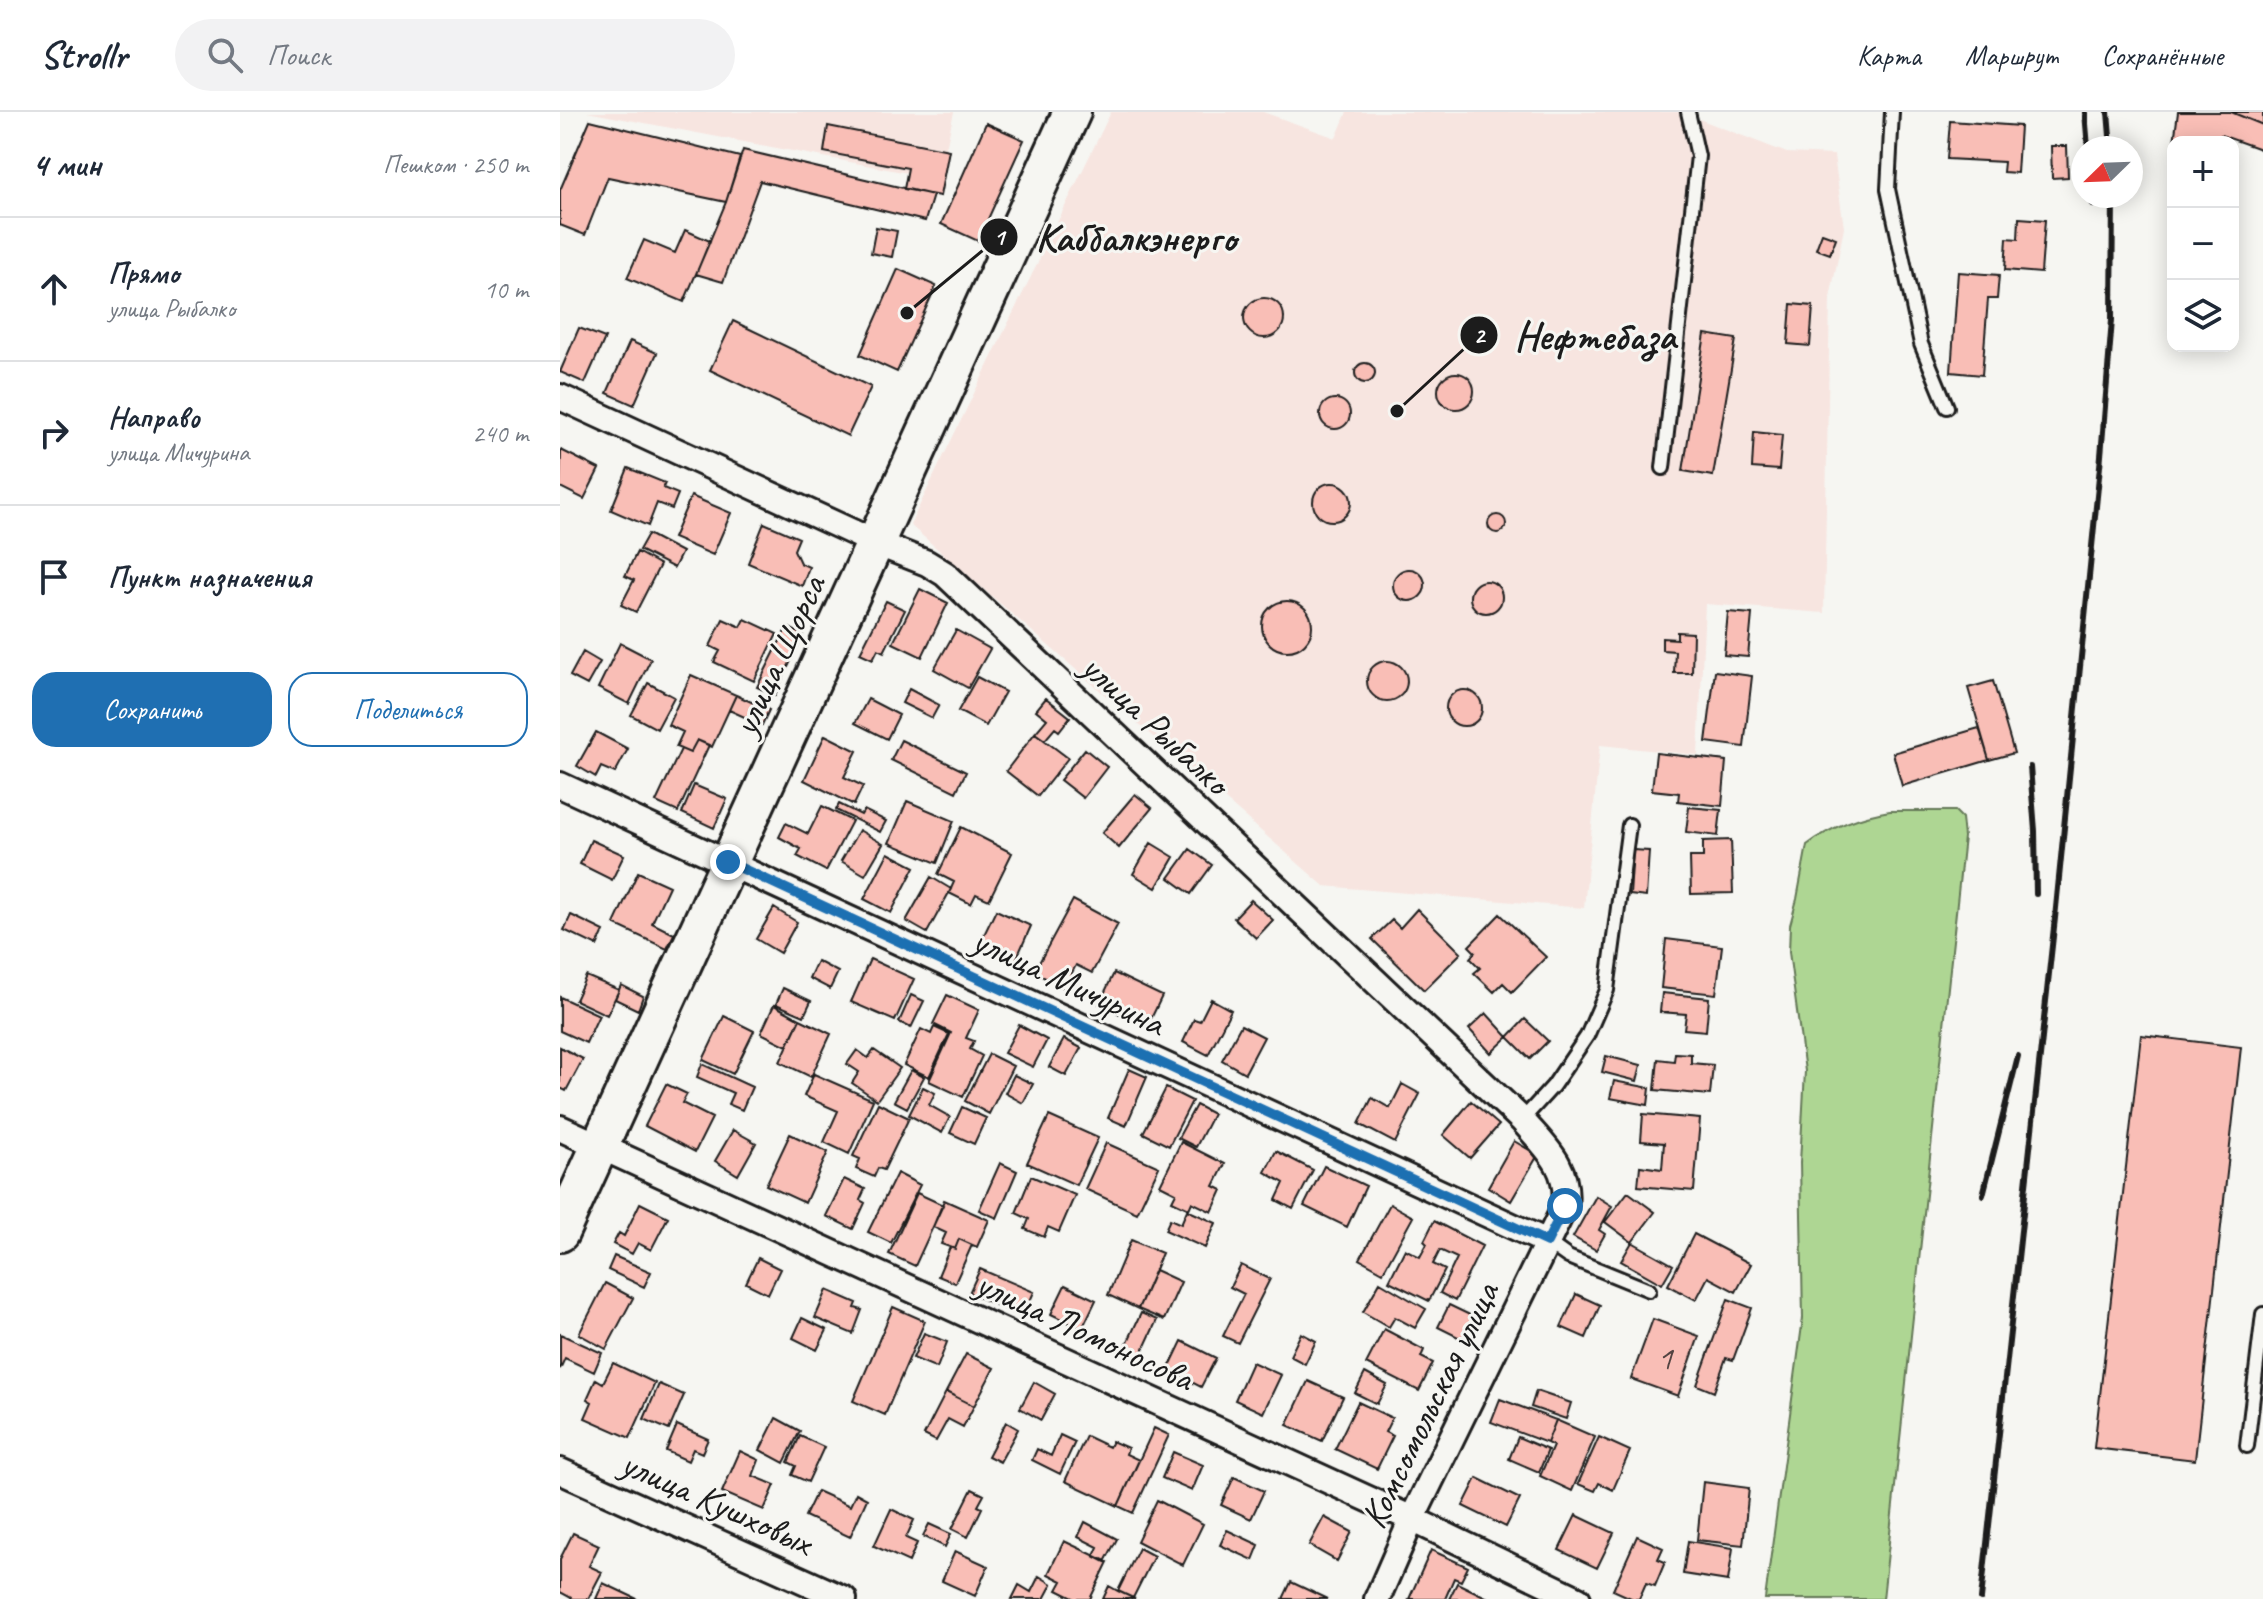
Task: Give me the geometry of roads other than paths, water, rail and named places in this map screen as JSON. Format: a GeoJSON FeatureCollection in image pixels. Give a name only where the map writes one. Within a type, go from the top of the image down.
{"type":"FeatureCollection","features":[{"type":"Feature","properties":{"kind":"street","name":"улица Щорса"},"geometry":{"type":"LineString","coordinates":[[560,1233],[1072,112]]}},
{"type":"Feature","properties":{"kind":"street","name":"улица Рыбалко"},"geometry":{"type":"LineString","coordinates":[[560,397],[876,543],[927,563],[945,574],[1522,1120],[1558,1162],[1566,1182],[1565,1206],[1547,1242]]}},
{"type":"Feature","properties":{"kind":"street","name":"улица Мичурина"},"geometry":{"type":"LineString","coordinates":[[560,785],[1547,1242]]}},
{"type":"Feature","properties":{"kind":"street","name":"улица Ломоносова"},"geometry":{"type":"LineString","coordinates":[[560,1128],[1412,1519],[1578,1599]]}},
{"type":"Feature","properties":{"kind":"street","name":"Комсомольская улица"},"geometry":{"type":"LineString","coordinates":[[1377,1599],[1412,1519],[1547,1242]]}},
{"type":"Feature","properties":{"kind":"street","name":"улица Кушховых"},"geometry":{"type":"LineString","coordinates":[[560,1471],[844,1599]]}},
{"type":"Feature","properties":{"kind":"lane"},"geometry":{"type":"LineString","coordinates":[[1663,468],[1698,156],[1688,112]]}},
{"type":"Feature","properties":{"kind":"lane"},"geometry":{"type":"LineString","coordinates":[[1892,112],[1888,189],[1921,344],[1947,407]]}},
{"type":"Feature","properties":{"kind":"lane"},"geometry":{"type":"LineString","coordinates":[[1522,1120],[1553,1086],[1587,1036],[1607,990],[1629,825]]}},
{"type":"Feature","properties":{"kind":"lane"},"geometry":{"type":"LineString","coordinates":[[1547,1242],[1568,1257],[1649,1290]]}},
{"type":"Feature","properties":{"kind":"lane"},"geometry":{"type":"LineString","coordinates":[[2247,1446],[2263,1314]]}},
{"type":"Feature","properties":{"kind":"railway"},"geometry":{"type":"LineString","coordinates":[[2085,112],[2087,136]]}},
{"type":"Feature","properties":{"kind":"railway"},"geometry":{"type":"LineString","coordinates":[[2108,112],[2110,136]]}},
{"type":"Feature","properties":{"kind":"railway"},"geometry":{"type":"LineString","coordinates":[[1981,1599],[2055,918],[2101,456],[2112,320],[2113,208]]}},
{"type":"Feature","properties":{"kind":"railway"},"geometry":{"type":"LineString","coordinates":[[2030,767],[2036,894]]}},
{"type":"Feature","properties":{"kind":"railway"},"geometry":{"type":"LineString","coordinates":[[1983,1195],[2018,1056]]}},
{"type":"Feature","properties":{"kind":"place","name":"Каббалкэнерго"},"geometry":{"type":"Point","coordinates":[907,313]}},
{"type":"Feature","properties":{"kind":"place","name":"Нефтебаза"},"geometry":{"type":"Point","coordinates":[1397,411]}}]}
